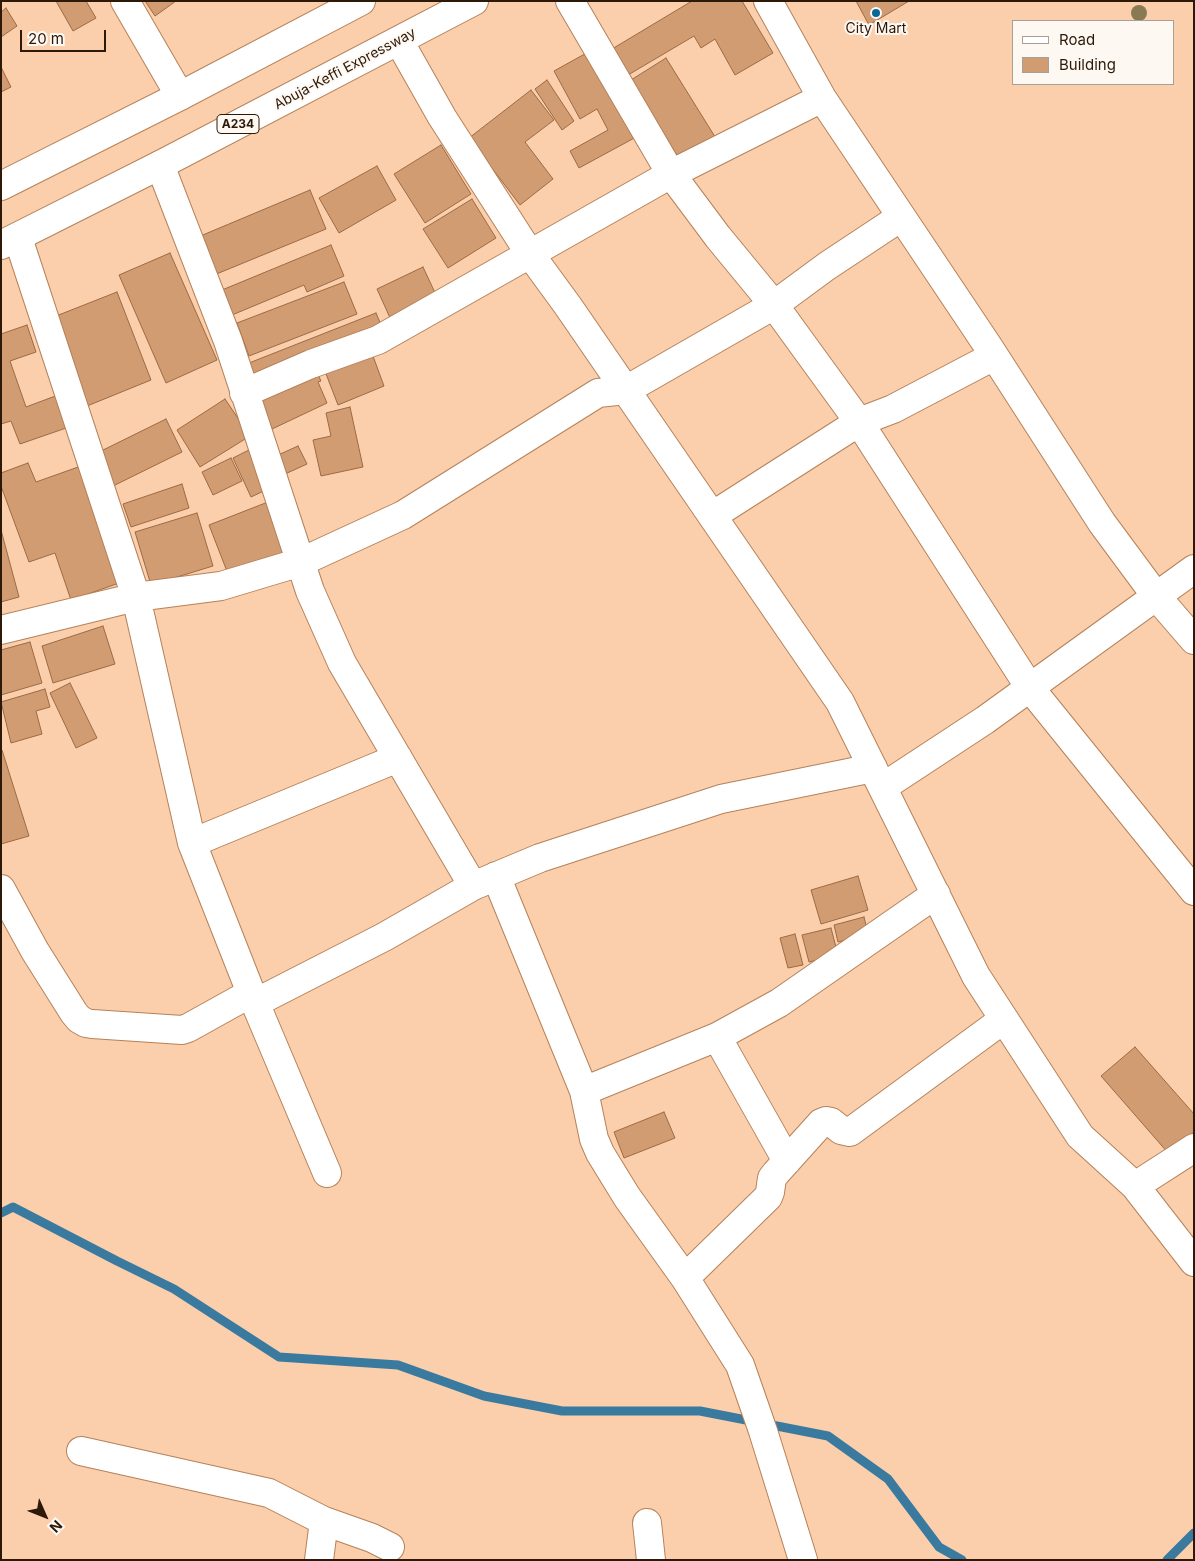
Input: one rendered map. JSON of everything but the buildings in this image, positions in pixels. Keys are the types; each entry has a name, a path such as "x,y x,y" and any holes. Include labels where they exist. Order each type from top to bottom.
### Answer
{"main road":[{"path":"125,1 180,96"},
{"path":"1,186 180,96 361,1"},
{"name":"Abuja-Keffi Expressway","path":"10,242 474,1"},
{"path":"570,1 670,174 774,305 859,422 1030,688 1194,891"},
{"path":"768,1 822,98 994,356 1102,523 1156,596 1194,640"},
{"path":"399,41 442,117 530,254 568,306 840,702 976,976 1080,1136 1135,1186 1194,1262"},
{"path":"244,392 311,364 378,340 670,174 822,98"},
{"path":"160,165 228,341 310,592 342,663 398,758 485,881 584,1091 594,1139 600,1153 627,1197 685,1278 740,1365 763,1431 803,1560"},
{"path":"1,630 136,597 221,586 301,562 403,515 598,393 626,390 774,305 827,266 901,217"},
{"path":"10,242 136,597 192,843 253,998 327,1173"},
{"path":"712,516 859,422 893,409 994,356"},
{"path":"1,889 59,990 79,1019 92,1024 182,1030 384,937 485,881 540,858 721,798 878,777 985,720 1194,569"},
{"path":"192,843 398,758"},
{"path":"584,1091 717,1037 779,1003 936,894"},
{"path":"685,1278 768,1197 772,1178 821,1123 831,1122 840,1130 850,1132 1004,1019"},
{"path":"717,1037 787,1161"},
{"path":"1135,1186 1194,1148"},
{"path":"81,1451 269,1493 324,1521 372,1538 390,1547"},
{"path":"319,1560 324,1521"},
{"path":"647,1523 651,1560"}],"waterway":[{"path":"1,1213 13,1207 174,1289 279,1357 398,1365 484,1396 562,1411 700,1411 828,1436 888,1479 939,1547 962,1560"},
{"path":"1167,1560 1194,1533"}],"place":[{"name":"City Mart","path":"876,13"}]}
